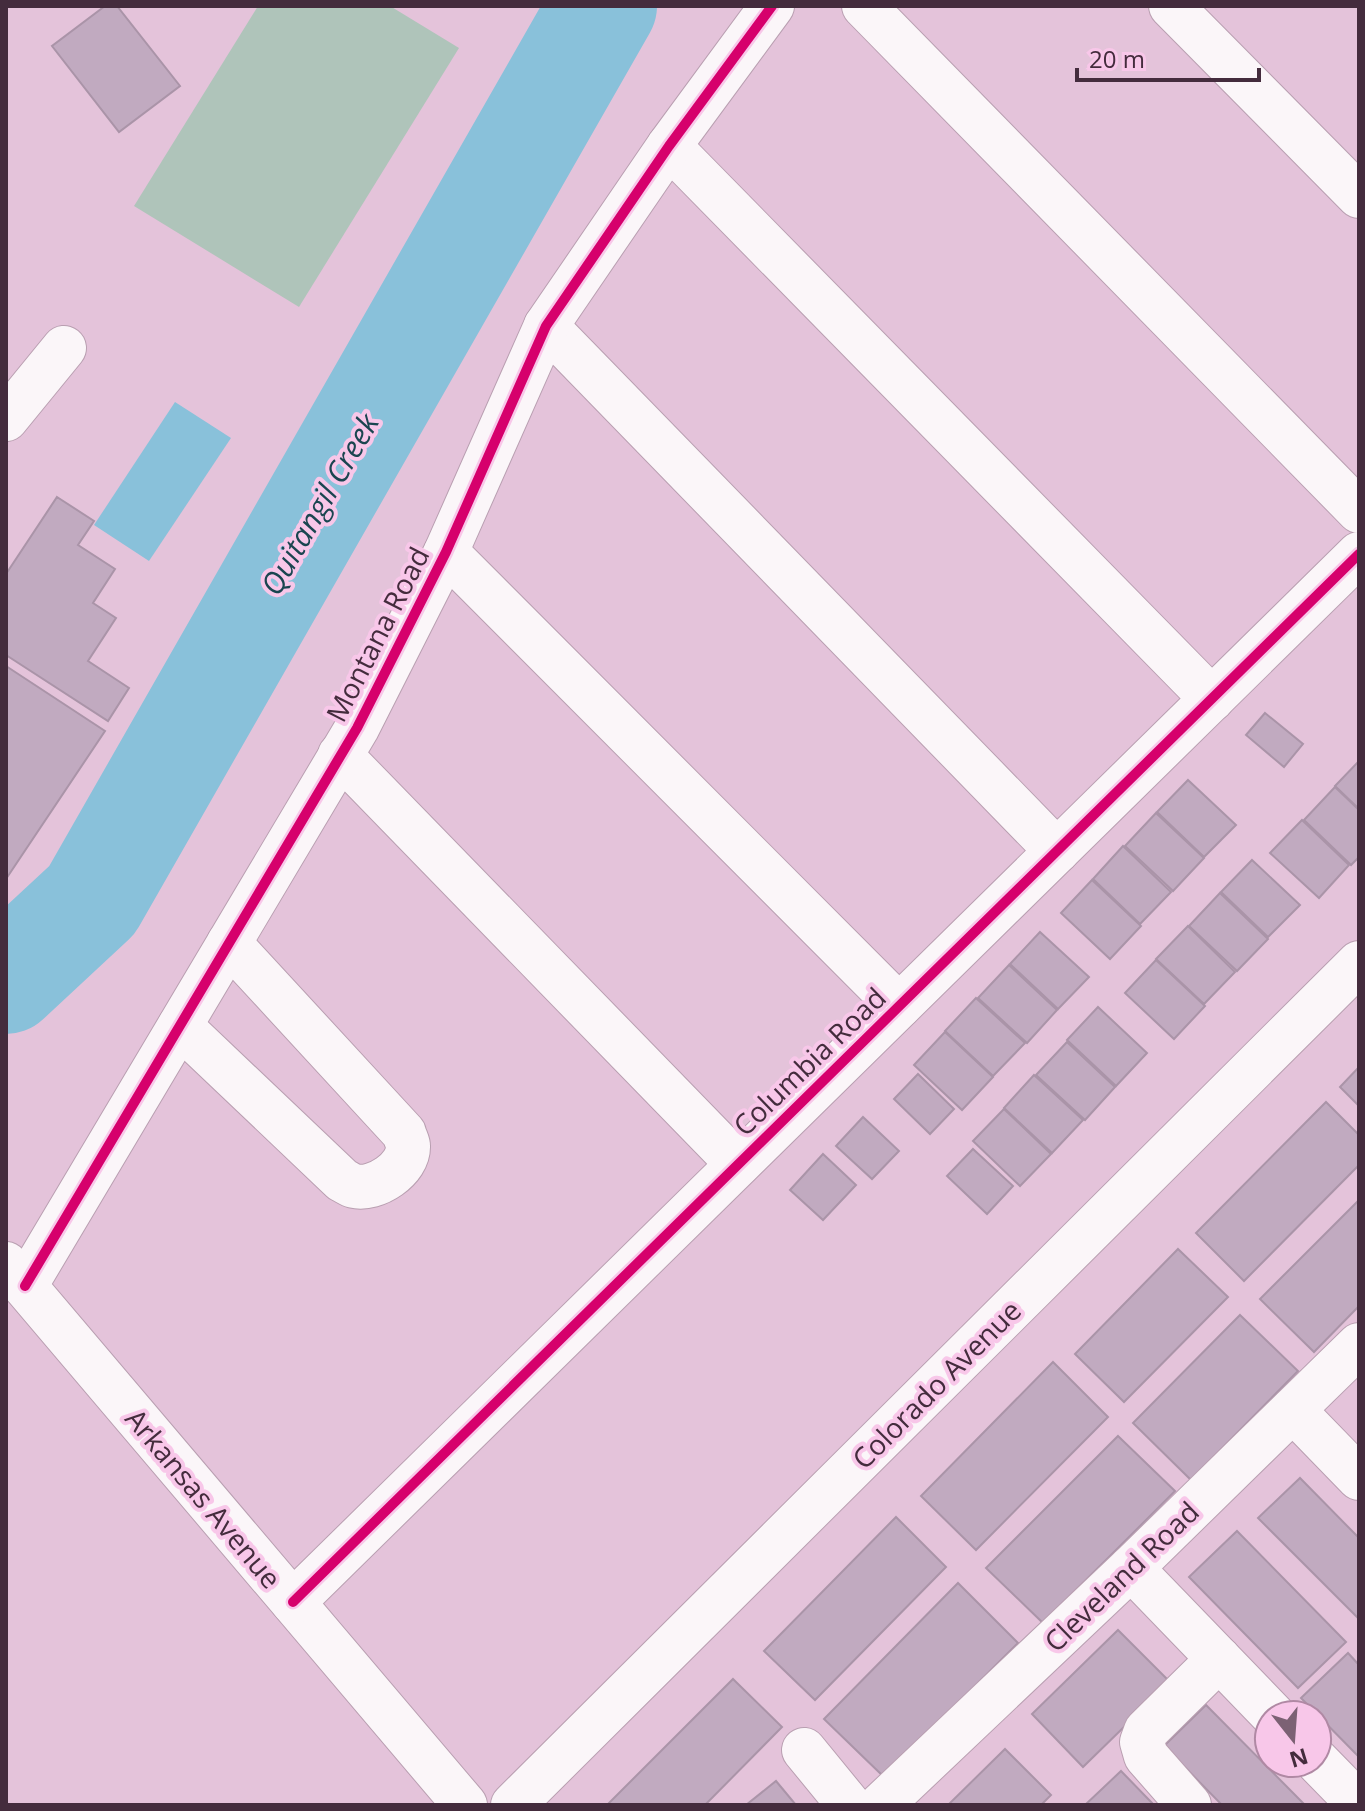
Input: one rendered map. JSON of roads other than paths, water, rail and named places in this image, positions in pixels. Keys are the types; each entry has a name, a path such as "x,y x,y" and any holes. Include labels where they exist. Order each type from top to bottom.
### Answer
{"street":[{"name":"Montana Road","path":"15,1275 180,1026 340,755 446,552 546,326 669,146 772,6"},
{"path":"864,6 1359,511"},
{"path":"1171,6 1359,196"},
{"path":"669,146 1212,699"},
{"path":"546,326 1057,851"},
{"path":"6,419 64,348"},
{"path":"446,552 899,1006"},
{"name":"Columbia Road","path":"293,1602 1359,554"},
{"path":"340,755 738,1164"},
{"path":"180,1026 342,1180 355,1186 371,1186 385,1179 404,1162 408,1147 404,1133 229,943"},
{"name":"Colorado Avenue","path":"513,1805 1359,963"},
{"name":"Arkansas Avenue","path":"15,1275 465,1805"},
{"name":"Cleveland Road","path":"881,1805 1131,1568 1359,1345"},
{"path":"1293,1410 1359,1478"},
{"path":"1131,1568 1258,1699"},
{"path":"1189,1805 1146,1756 1142,1742 1146,1731 1219,1659"},
{"path":"804,1750 849,1805"},
{"path":"1333,1777 1359,1804"}],"water":[{"path":"175,402 231,438 149,561 94,525"}],"waterway":[{"name":"Quitangil Creek","path":"6,980 92,900 603,6"}]}
